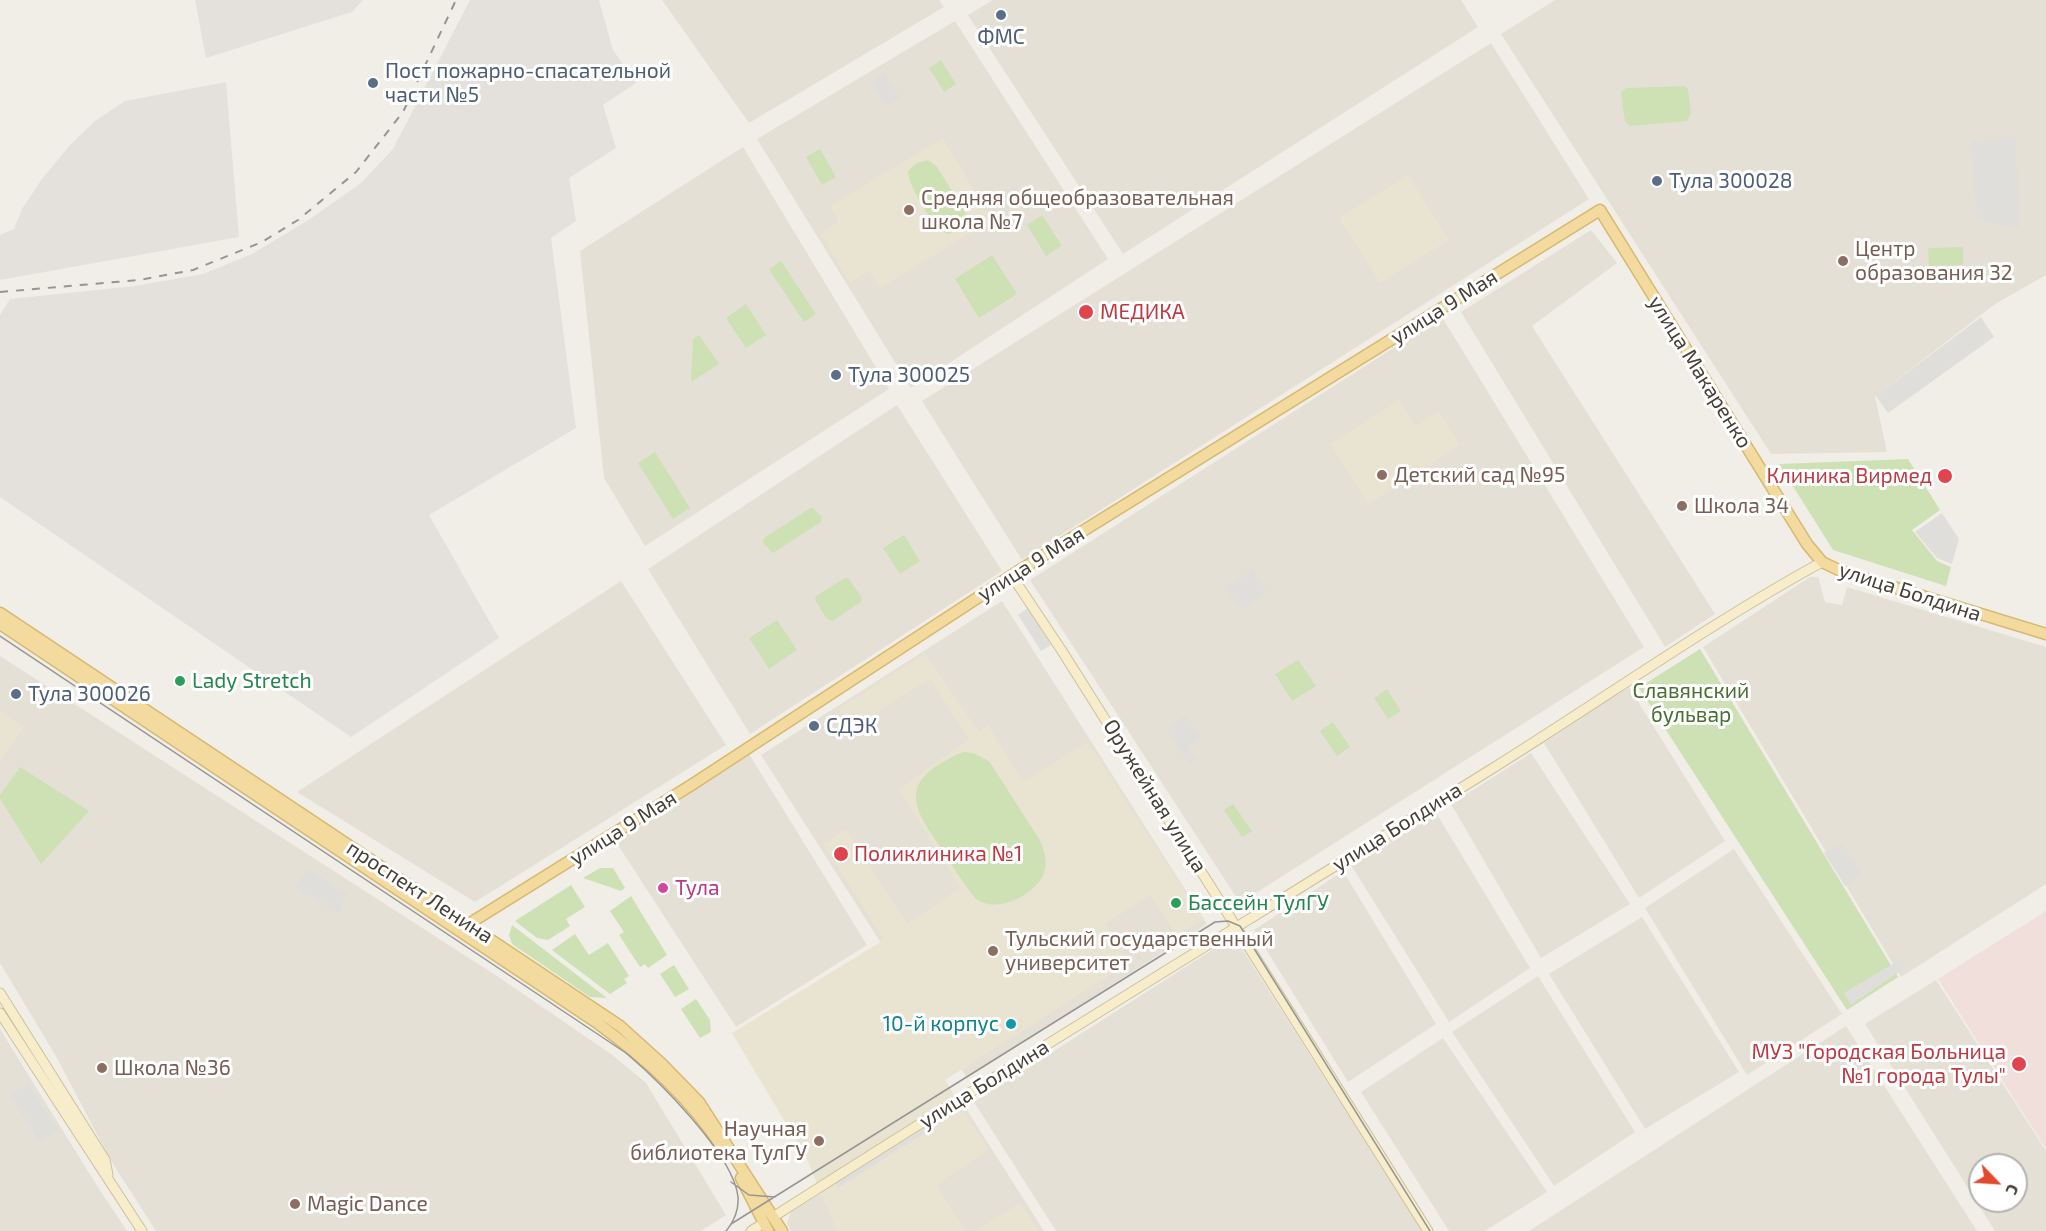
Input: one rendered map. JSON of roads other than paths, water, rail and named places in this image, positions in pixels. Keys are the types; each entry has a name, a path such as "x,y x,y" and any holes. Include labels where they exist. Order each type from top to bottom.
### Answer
{"main road":[{"name":"улица Макаренко","path":"1600,210 1807,544 1822,562"},
{"name":"улица 9 Мая","path":"464,927 693,784 1012,576 1600,210"},
{"name":"улица Болдина","path":"751,1231 768,1224 1098,1012 1491,769 1667,655 1822,562 1841,571 2046,634"},
{"name":"Оружейная улица","path":"1012,576 1238,927 1428,1231"},
{"name":"проспект Ленина","path":"0,613 464,927 632,1048 695,1110 721,1146 768,1224 782,1231"},
{"name":"проспект Ленина","path":"0,624 464,927 497,944 641,1044 699,1102 728,1144 768,1224"},
{"path":"0,993 105,1160 108,1175"},
{"path":"0,1013 97,1164 108,1175 142,1231"}],"tram line":[{"path":"0,636 626,1053 692,1119 723,1161 733,1180 738,1197 735,1215 726,1231"},
{"path":"731,1224 1215,922 1228,921 1240,926 1430,1231"},
{"path":"731,1182 749,1195 775,1197"}],"railway":[{"path":"0,292 139,280 193,270 262,242 298,220 356,172 403,112 456,0"}],"place":[{"name":"ФМС","path":"1001,15"},
{"name":"Пост пожарно-спасательной части №5","path":"373,83"},
{"name":"Тула 300028","path":"1657,181"},
{"name":"Средняя общеобразовательная школа №7","path":"909,210"},
{"name":"Центр образования 32","path":"1843,261"},
{"name":"МЕДИКА","path":"1086,312"},
{"name":"Тула 300025","path":"836,375"},
{"name":"Детский сад №95","path":"1382,475"},
{"name":"Клиника Вирмед","path":"1945,476"},
{"name":"Школа 34","path":"1682,506"},
{"name":"Lady Stretch","path":"180,681"},
{"name":"Тула 300026","path":"16,694"},
{"name":"СДЭК","path":"814,726"},
{"name":"Поликлиника №1","path":"841,854"},
{"name":"Тула","path":"663,888"},
{"name":"Бассейн ТулГУ","path":"1176,903"},
{"name":"Тульский государственный университет","path":"993,951"},
{"name":"10-й корпус","path":"1011,1024"},
{"name":"МУЗ \"Городская Больница №1 города Тулы\"","path":"2019,1064"},
{"name":"Школа №36","path":"102,1068"},
{"name":"Научная библиотека ТулГУ","path":"819,1141"},
{"name":"Magic Dance","path":"295,1204"}],"park label":[{"name":"Славянский бульвар","path":"1691,703"}]}
